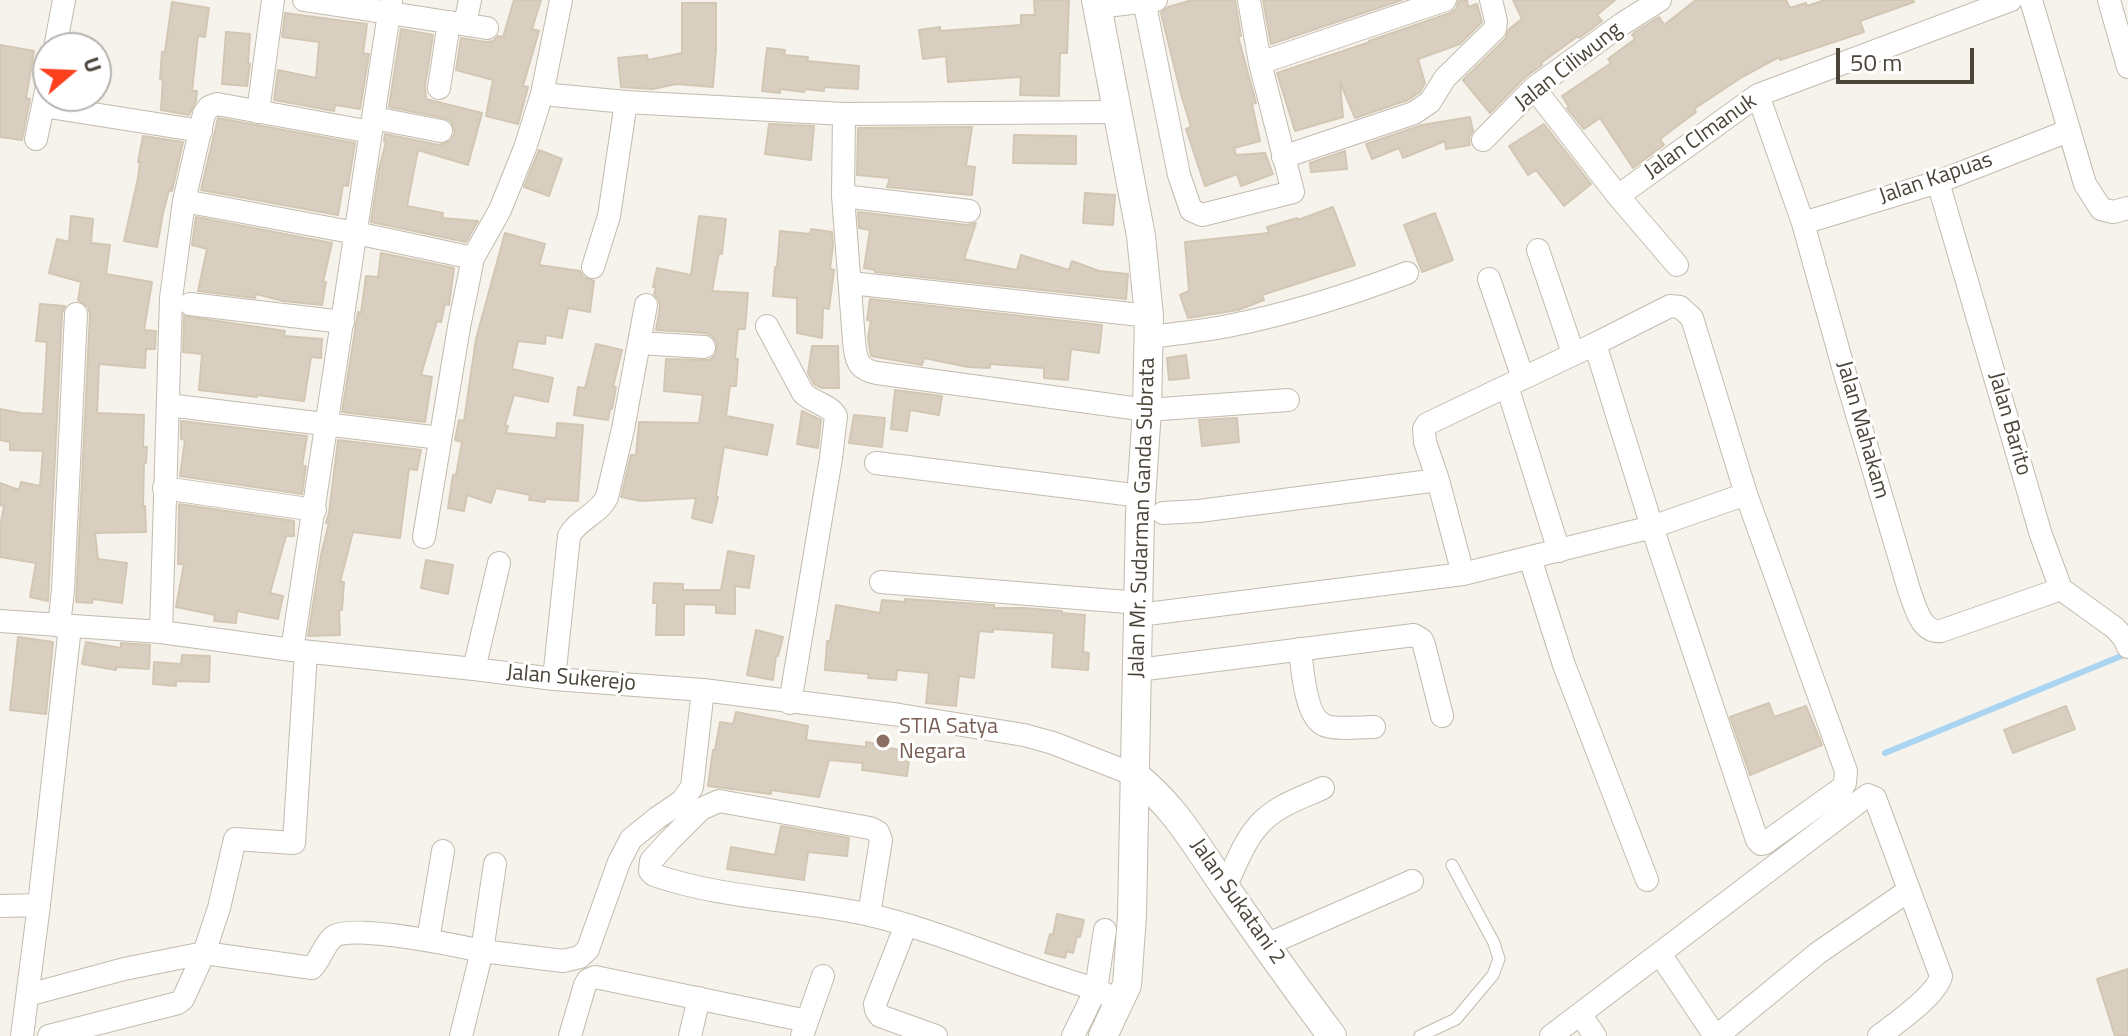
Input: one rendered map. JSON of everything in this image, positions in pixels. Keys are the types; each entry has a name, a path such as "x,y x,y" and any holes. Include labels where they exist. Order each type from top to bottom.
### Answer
{"street":[{"path":"58,32 64,0"},
{"path":"258,112 273,0"},
{"path":"304,0 390,7 467,24"},
{"path":"439,88 467,24 470,0"},
{"path":"424,537 473,258 505,200 525,148 542,94 561,0"},
{"path":"1097,4 1148,1 1179,175 1191,210 1205,215 1293,192 1260,63 1249,0"},
{"path":"1260,63 1445,0"},
{"path":"1283,157 1425,107 1445,78 1495,29 1491,0"},
{"name":"Jalan Ciliwung","path":"1483,140 1534,88 1660,0"},
{"name":"Jalan CImanuk","path":"1618,196 1758,95 2011,0"},
{"path":"2031,0 2085,184 2101,209 2113,212 2128,208"},
{"path":"2109,0 2126,52"},
{"name":"Jalan Mr. Sudarman Ganda Subrata","path":"1097,4 1141,236 1149,327 1147,410 1152,504 1139,609 1132,916 1127,985 1108,996 1103,1036"},
{"path":"49,1036 178,1003 183,999 204,953 219,908 235,839 294,843 299,651 315,510 390,7"},
{"path":"1534,88 1618,196 1677,265"},
{"path":"542,94 626,102 844,114 1118,112"},
{"name":"Jalan Mahakam","path":"1758,95 1803,223 1905,578 1922,622 1934,632 1941,631 2061,589"},
{"path":"593,267 609,216 626,102"},
{"path":"161,632 171,298 184,201 206,110 213,105 441,131"},
{"path":"36,139 42,112"},
{"path":"81,112 201,131"},
{"path":"844,114 843,196 855,354 864,370 1147,410 1288,400"},
{"name":"Jalan Kapuas","path":"1803,223 1938,182 2068,131"},
{"name":"Jalan Barito","path":"1938,182 2041,535 2061,589"},
{"path":"843,196 969,211"},
{"path":"184,201 473,258"},
{"path":"1538,250 1573,353"},
{"path":"851,283 1149,327 1227,326 1349,294 1407,273"},
{"path":"1489,279 1559,551"},
{"path":"190,304 343,322"},
{"path":"554,679 569,536 578,524 603,505 607,497 646,305"},
{"path":"1463,574 1425,442 1424,429 1427,424 1676,305 1692,318 1746,494 1846,771 1842,788 1765,843 1759,842 1652,527 1595,344"},
{"path":"22,1036 39,905 65,626 63,590 76,314"},
{"path":"767,326 803,393 833,410 836,416 790,703"},
{"path":"639,343 704,347"},
{"path":"168,405 440,438"},
{"path":"876,463 1199,511 1438,480"},
{"path":"164,488 315,510"},
{"path":"881,582 1139,609 1463,574 1652,527 1746,494"},
{"path":"1530,558 1564,665 1647,880"},
{"path":"474,669 499,563"},
{"path":"2061,589 2115,628 2126,642"},
{"name":"Jalan Sukerejo","path":"0,621 161,632 299,651 554,679 703,690 925,719 1010,732 1053,743 1135,775"},
{"path":"1138,670 1409,634 1418,637 1424,645 1442,716"},
{"path":"1300,649 1304,682 1311,709 1318,721 1325,726 1374,727"},
{"path":"28,995 124,969 204,953 310,968 337,934 364,933 563,961 575,959 585,953 619,862 631,839 682,801 692,787 703,690"},
{"name":"Jalan Sukatani 2","path":"1135,775 1181,821 1332,1036"},
{"path":"1225,887 1259,824 1284,806 1323,788"},
{"path":"1551,1036 1868,795 1875,798 1941,976 1911,1026 1879,1036"},
{"path":"869,915 881,840 878,832 870,828 719,801 701,809 661,849 650,865 654,875 701,888 869,915 906,925 1108,996"},
{"path":"428,940 443,851"},
{"path":"461,1036 482,951 495,864"},
{"path":"1266,945 1412,881"},
{"path":"1660,954 1716,1036 1818,953 1908,891"},
{"path":"0,906 39,905"},
{"path":"906,925 875,1004 876,1010 880,1016 936,1036"},
{"path":"1073,1036 1108,996 1105,930"},
{"path":"570,1036 585,985 595,977 699,998 805,1028 823,976"},
{"path":"690,1036 699,998"},
{"path":"1580,1014 1595,1036"}],"lane":[{"path":"1420,1036 1456,1019 1493,975 1499,959 1494,943 1452,865"}],"building":[{"path":"514,0 541,0 532,29 539,31 523,86 528,87 518,124 486,116 493,80 456,70 461,38 486,42 503,37"},
{"path":"1034,0 1069,0 1067,53 1060,53 1059,96 1020,95 1021,77 948,82 946,56 923,59 919,30 1021,25 1021,15 1035,15"},
{"path":"1192,0 1235,0 1241,36 1238,36 1256,103 1252,104 1260,141 1234,148 1236,155 1265,153 1273,174 1241,186 1237,174 1205,186 1186,129 1191,127 1161,13 1168,7"},
{"path":"1263,0 1402,0 1271,44"},
{"path":"1459,0 1467,0 1468,7 1477,4 1482,22 1460,44 1418,59 1425,83 1420,92 1408,100 1355,118 1340,82 1343,117 1295,131 1277,73 1450,13 1456,9"},
{"path":"1513,0 1615,0 1597,15 1602,21 1541,63 1490,113 1463,80 1522,19"},
{"path":"1696,0 1786,0 1790,8 1825,0 1914,2 1860,21 1864,32 1780,60 1779,57 1742,77 1694,109 1696,112 1660,139 1664,145 1633,168 1600,118 1584,129 1567,108 1562,96 1611,63 1608,59 1635,39 1632,35 1635,32 1659,17 1664,25"},
{"path":"172,2 209,8 205,37 198,36 192,91 197,91 196,101 189,115 161,110 162,52 165,52"},
{"path":"682,3 716,3 713,87 676,84 653,89 621,87 618,58 647,55 648,60 682,53"},
{"path":"285,13 367,24 363,53 369,54 360,109 335,105 334,111 274,100 278,70 316,78 319,42 282,37"},
{"path":"401,29 433,35 425,86 426,99 482,113 468,165 418,150 407,206 443,213 442,218 478,221 466,242 371,222 385,134 439,145 451,141 455,133 451,121 444,118 389,107"},
{"path":"226,32 250,34 247,86 222,84"},
{"path":"0,45 32,51 26,98 30,99 22,140 0,137"},
{"path":"767,48 785,50 784,55 808,57 807,61 859,66 858,89 824,87 824,91 762,91"},
{"path":"1470,117 1473,131 1469,137 1470,145 1446,149 1445,141 1403,158 1399,148 1372,159 1366,144 1422,125"},
{"path":"218,118 355,143 348,186 343,185 338,215 201,190"},
{"path":"769,124 814,126 811,160 765,154"},
{"path":"1544,124 1591,184 1564,206 1536,170 1528,175 1509,146"},
{"path":"972,127 966,166 975,167 972,195 887,187 890,178 857,175 858,128"},
{"path":"1014,135 1076,136 1076,164 1013,163"},
{"path":"143,136 183,142 157,247 124,241 138,178"},
{"path":"539,150 562,159 549,196 524,187"},
{"path":"1345,151 1347,169 1311,172 1310,163"},
{"path":"1085,193 1115,195 1113,225 1083,223"},
{"path":"1333,207 1355,265 1262,295 1264,300 1238,310 1188,318 1180,295 1189,291 1185,242 1269,233 1267,227"},
{"path":"858,212 967,225 976,223 964,259 1017,270 1021,255 1069,270 1072,261 1099,271 1128,274 1126,299 875,272 864,268 870,230 859,228"},
{"path":"1435,213 1453,260 1422,272 1404,225"},
{"path":"71,216 93,219 91,243 110,245 106,274 152,282 144,330 156,331 155,349 146,349 145,368 99,364 97,413 144,415 143,447 147,447 143,506 146,532 95,533 98,559 127,563 122,603 93,599 92,603 76,602 90,314 88,307 78,300 81,282 49,273 57,239 69,242"},
{"path":"699,216 726,219 722,254 719,253 712,291 748,293 745,329 738,329 736,386 730,386 726,416 773,425 767,455 724,447 712,523 692,518 696,498 641,501 621,497 631,455 636,455 639,422 699,423 703,395 664,391 666,359 710,360 716,354 717,342 705,333 656,330 660,307 654,294 656,287 653,287 657,268 691,275"},
{"path":"196,217 332,243 323,282 326,282 322,305 283,301 256,294 255,298 198,291 207,249 192,245"},
{"path":"811,229 832,232 830,269 834,270 829,309 823,308 822,338 797,333 797,298 773,296 780,231 810,234"},
{"path":"505,233 545,244 539,265 580,271 583,277 594,281 590,312 568,308 562,338 546,335 545,344 518,341 512,369 553,378 548,402 514,395 505,425 508,426 506,433 556,438 557,423 583,425 578,501 529,500 530,495 496,488 491,503 467,495 464,511 448,508 462,442 455,440 459,420 464,421 476,339"},
{"path":"381,253 454,268 449,305 445,304 441,322 437,321 421,375 432,377 425,422 342,412 366,276 378,277"},
{"path":"870,299 1102,325 1099,353 1071,349 1068,380 1044,378 1044,368 990,364 990,368 968,367 924,358 922,365 871,356 868,338 871,321 867,320"},
{"path":"40,304 65,306 62,313 48,601 30,597 36,563 0,557 4,506 0,505 0,483 19,490 21,482 40,486 43,451 10,450 10,442 0,440 0,409 43,414 47,342 36,341"},
{"path":"184,316 285,331 284,336 322,339 321,358 311,357 304,401 199,390 202,354 183,352"},
{"path":"596,344 622,350 608,420 574,415 578,387 585,388"},
{"path":"812,346 838,346 839,388 821,388 814,384 808,373"},
{"path":"1186,355 1189,378 1169,380 1167,358"},
{"path":"895,390 942,396 939,415 910,410 907,431 891,429"},
{"path":"802,411 821,420 818,448 797,444"},
{"path":"854,415 885,418 882,447 849,443"},
{"path":"1237,418 1239,442 1202,446 1199,420"},
{"path":"181,421 307,436 302,466 306,466 302,494 180,476 185,440 181,439"},
{"path":"338,440 421,450 417,470 409,469 400,538 353,532 340,582 344,582 342,610 339,610 340,635 308,636 329,523 326,523"},
{"path":"179,504 294,521 294,536 286,536 270,593 283,596 278,619 237,611 236,623 214,621 215,615 176,607 184,564 178,564"},
{"path":"728,551 754,556 749,588 735,586 735,614 716,613 716,605 684,604 684,635 656,635 654,583 683,584 683,590 721,590"},
{"path":"426,560 453,565 448,594 421,588"},
{"path":"905,599 1085,615 1083,652 1089,653 1088,670 1052,667 1054,633 993,629 993,632 979,631 974,678 959,676 956,706 926,703 929,673 897,670 896,680 825,670 827,641 830,641 836,605 880,613 882,600 905,602"},
{"path":"756,630 783,637 776,656 773,680 747,675"},
{"path":"18,637 53,642 46,714 10,710"},
{"path":"86,642 121,648 121,643 150,645 149,669 116,667 116,670 82,664"},
{"path":"182,655 210,656 209,682 176,681 176,686 153,684 154,662 181,664"},
{"path":"1769,703 1774,717 1806,706 1822,745 1750,775 1730,717"},
{"path":"2066,706 2075,729 2013,753 2004,730"},
{"path":"736,712 808,726 806,740 866,747 866,742 910,751 907,776 862,770 863,763 829,760 819,797 708,786 720,722 733,724"},
{"path":"781,826 849,838 847,856 808,852 804,880 727,869 731,847 775,855"},
{"path":"1057,914 1084,920 1073,953 1067,951 1065,958 1045,953"},
{"path":"2128,969 2128,1036 2115,1036 2097,979"}],"waterway":[{"path":"1885,753 2126,654"}],"place":[{"name":"STIA Satya Negara","path":"883,741"}]}
